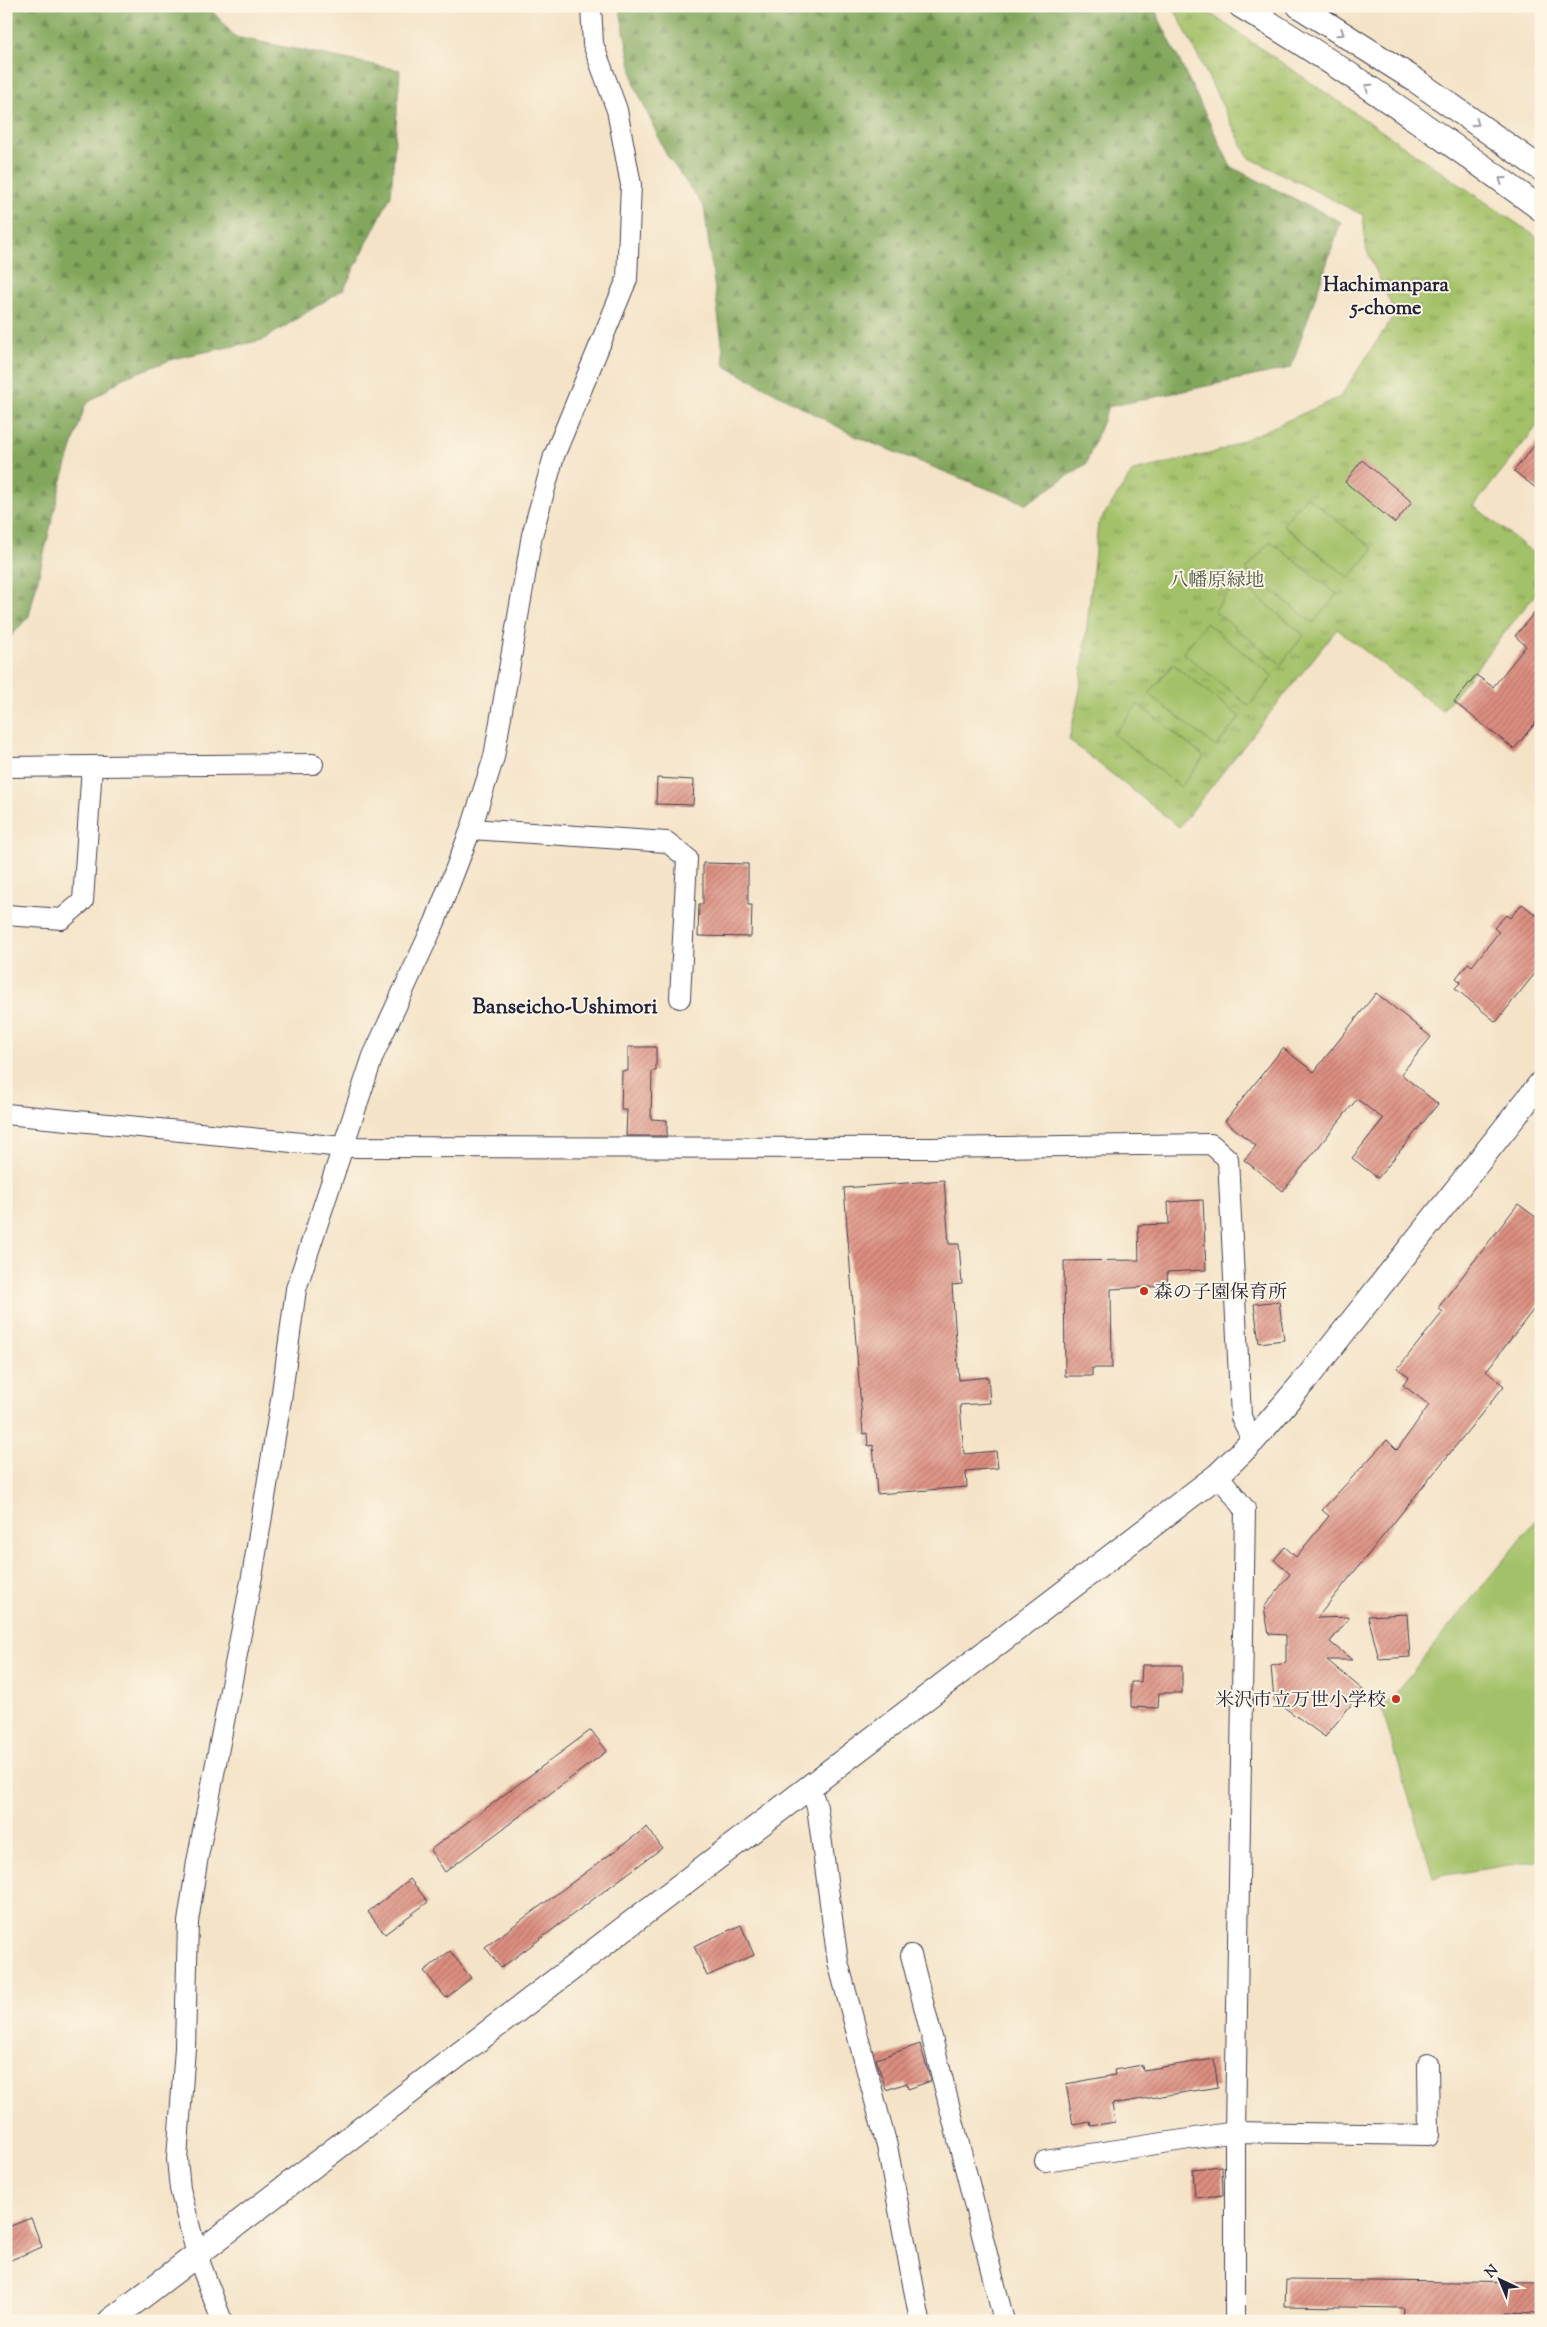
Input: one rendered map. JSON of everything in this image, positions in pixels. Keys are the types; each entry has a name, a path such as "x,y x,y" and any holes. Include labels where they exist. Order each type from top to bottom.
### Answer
{"street":[{"path":"222,2321 197,2255 180,2189 177,2159 186,2048 188,1922 197,1862 229,1701 257,1545 281,1400 296,1289 373,1056 435,922 471,829 494,757 532,534 554,456 628,279 631,185 617,110 593,44 591,6"},
{"path":"1241,6 1323,55 1467,154 1541,209"},
{"path":"1300,6 1416,80 1541,169"},
{"path":"6,767 313,764"},
{"path":"6,916 62,919 83,901 92,766"},
{"path":"471,829 668,842 688,858 680,998"},
{"path":"110,2321 1218,1475 1253,1441 1313,1370 1541,1083"},
{"path":"6,1114 343,1147 930,1148 1211,1144 1228,1159 1241,1417 1253,1441"},
{"path":"1218,1475 1245,1510 1235,2132 1235,2321"},
{"path":"810,1788 817,1807 838,1962 887,2146 920,2321"},
{"path":"911,1955 1004,2321"},
{"path":"1045,2161 1235,2132 1429,2135 1428,2064"}],"green space":[{"path":"6,6 208,6 235,37 400,70 391,195 344,289 263,340 176,358 123,378 85,405 61,483 29,616 6,642"},
{"path":"619,6 1153,6 1231,167 1341,222 1291,368 1108,407 1086,464 1026,504 857,437 725,366 704,207 666,154 635,86"},
{"name":"八幡原緑地","path":"1173,6 1199,6 1541,240 1541,421 1474,506 1541,559 1541,587 1442,711 1337,629 1179,827 1069,740 1080,690 1098,524 1133,471 1217,452 1340,397 1395,314 1366,248 1363,215 1248,157"},
{"path":"1306,496 1373,549 1349,578 1283,525"},
{"path":"1270,541 1337,594 1313,623 1246,570"},
{"path":"1238,581 1304,635 1281,664 1214,611"},
{"path":"1206,623 1273,676 1249,706 1183,653"},
{"path":"1173,664 1240,717 1216,747 1149,694"},
{"path":"1138,704 1204,757 1181,787 1114,734"},
{"path":"1541,1514 1541,1860 1433,1877 1382,1709"}],"building":[{"path":"1541,437 1541,492 1514,471"},
{"path":"1362,460 1412,502 1395,523 1345,482"},
{"path":"1541,604 1541,716 1514,749 1454,702 1476,675 1493,687 1526,646 1515,636"},
{"path":"657,778 694,780 693,805 656,804"},
{"path":"703,863 748,864 748,905 752,905 751,937 698,936 699,904 703,904"},
{"path":"1522,904 1541,919 1541,966 1496,1022 1455,988 1461,982 1456,978 1468,963 1472,966 1499,932 1494,928 1506,915 1510,918"},
{"path":"1376,993 1431,1037 1401,1074 1438,1104 1378,1178 1352,1158 1383,1119 1357,1099 1283,1191 1244,1160 1256,1146 1225,1121 1283,1048 1314,1072"},
{"path":"628,1047 656,1047 656,1071 652,1071 651,1119 667,1120 667,1136 626,1136 627,1110 621,1110 622,1071 628,1071"},
{"path":"944,1180 949,1244 959,1244 962,1284 952,1285 959,1380 988,1377 990,1403 960,1405 964,1454 996,1451 998,1468 966,1471 967,1487 877,1494 873,1445 868,1446 867,1433 863,1434 844,1188"},
{"path":"1203,1200 1206,1270 1167,1272 1168,1286 1111,1289 1112,1368 1092,1368 1092,1376 1065,1376 1064,1261 1139,1260 1138,1225 1169,1224 1168,1202"},
{"path":"1518,1204 1541,1221 1541,1300 1486,1371 1504,1386 1317,1618 1350,1617 1330,1642 1352,1660 1327,1660 1363,1690 1325,1737 1274,1700 1271,1666 1286,1663 1286,1635 1269,1634 1264,1607 1290,1574 1274,1560 1285,1547 1296,1557 1329,1516 1322,1510 1387,1440 1397,1450 1429,1405 1403,1385 1409,1377 1398,1368 1443,1312 1438,1308"},
{"path":"1279,1301 1284,1340 1259,1343 1254,1304"},
{"path":"1407,1614 1410,1657 1379,1659 1368,1616"},
{"path":"1142,1665 1182,1665 1182,1693 1159,1693 1158,1708 1131,1707 1131,1682 1141,1682"},
{"path":"591,1730 607,1751 445,1872 430,1850"},
{"path":"647,1827 662,1848 501,1968 485,1947"},
{"path":"410,1879 428,1902 385,1934 368,1912"},
{"path":"741,1925 754,1955 707,1976 694,1946"},
{"path":"450,1951 471,1978 446,1998 424,1971"},
{"path":"920,2044 931,2081 908,2089 907,2083 886,2090 876,2059"},
{"path":"1214,2059 1218,2087 1112,2104 1115,2122 1091,2126 1090,2122 1073,2125 1066,2084 1115,2075 1114,2070 1142,2065 1143,2070"},
{"path":"1222,2166 1223,2195 1195,2198 1193,2169"},
{"path":"31,2218 42,2247 6,2262 6,2228"},
{"path":"1286,2280 1541,2283 1541,2313 1505,2312 1505,2321 1403,2321 1404,2308 1285,2306"}],"place":[{"name":"森の子園保育所","path":"1144,1291"},
{"name":"米沢市立万世小学校","path":"1396,1699"}],"district":[{"name":"Hachimanpara 5-chome","path":"1386,296"},
{"name":"Banseicho-Ushimori","path":"565,1006"}]}
